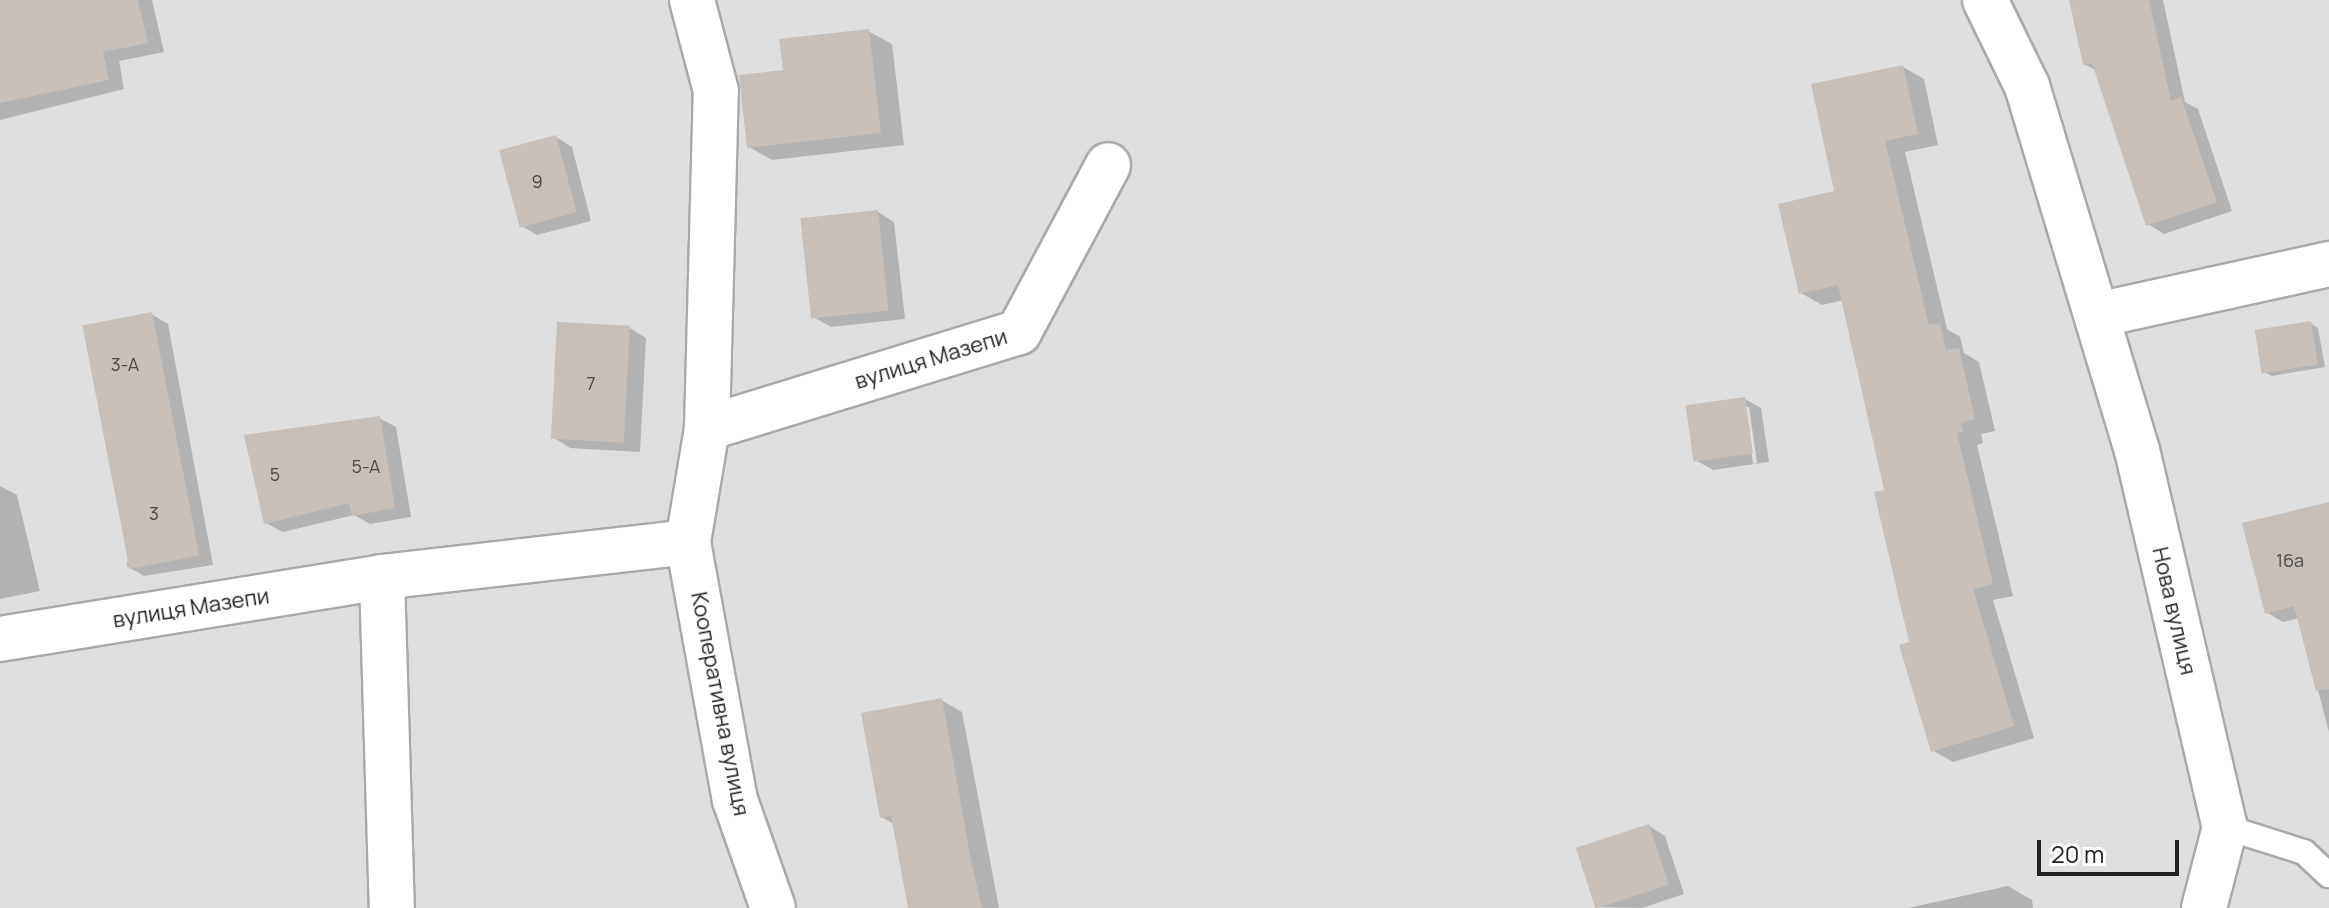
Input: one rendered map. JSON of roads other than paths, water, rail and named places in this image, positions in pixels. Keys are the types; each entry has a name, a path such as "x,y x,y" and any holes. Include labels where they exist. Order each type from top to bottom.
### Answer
{"street":[{"path":"688,542 707,428 716,91 692,0"},
{"name":"Нова вулиця","path":"1985,0 2027,86 2137,450 2225,827 2204,908"},
{"name":"вулиця Мазепи","path":"707,428 1019,332 1108,165"},
{"path":"2097,315 2329,264"},
{"name":"вулиця Мазепи","path":"0,639 382,577 688,542"},
{"name":"Кооперативна вулиця","path":"688,542 735,800 773,908"},
{"path":"382,577 392,908"}],"lane":[{"path":"2225,827 2304,852 2329,875"}]}
